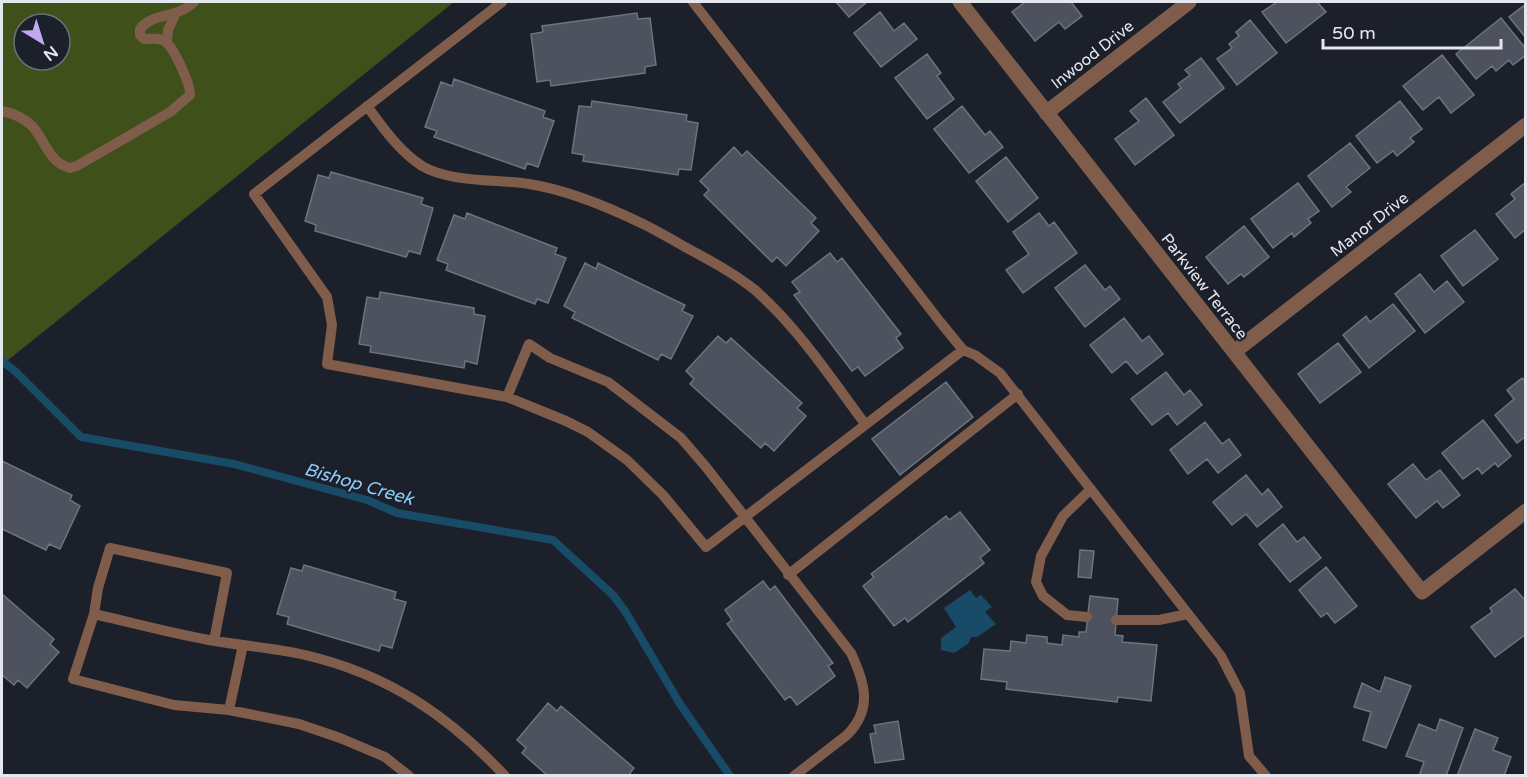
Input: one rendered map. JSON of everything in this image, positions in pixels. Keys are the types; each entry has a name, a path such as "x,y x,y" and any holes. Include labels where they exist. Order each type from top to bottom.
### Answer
{"street":[{"name":"Parkview Terrace","path":"960,2 1422,592 1526,511"},
{"name":"Inwood Drive","path":"1047,113 1189,2"},
{"name":"Manor Drive","path":"1234,352 1526,125"}],"lane":[{"path":"167,42 159,39 144,39 140,35 140,29 154,19 175,15 194,2"},
{"path":"502,2 254,194 327,297 332,325 327,364 507,397 566,420 588,432 627,460 663,495 706,548 963,350"},
{"path":"693,2 963,350 975,355 1000,373 1018,394 1221,656 1240,693 1249,756 1266,776"},
{"path":"2,111 32,125 56,162 70,168 77,166 170,112 190,95 188,84 167,42 168,30 175,15"},
{"path":"367,106 406,154 424,167 475,180 528,184 563,191 642,223 721,267 754,290 781,316 818,359 865,424"},
{"path":"507,397 529,344 550,358 608,382 681,438 851,653 863,682 865,694 861,715 844,737 794,776"},
{"path":"788,575 1018,394"},
{"path":"1087,617 1066,615 1043,596 1036,582 1041,556 1063,516 1091,489"},
{"path":"214,641 227,573 110,548 98,588 94,614 73,679 174,705 229,710 299,724 385,757 409,776"},
{"path":"94,614 214,641 305,655 360,672 399,690 424,705 473,742 505,776"},
{"path":"1116,620 1159,620 1188,614"},
{"path":"229,710 243,645"}],"green space":[{"path":"2,2 454,2 2,365"}],"water":[{"path":"970,590 976,598 981,595 992,607 985,612 996,624 977,637 971,637 968,644 954,653 941,650 941,638 956,627 944,608"}],"building":[{"path":"836,2 867,2 849,17"},
{"path":"1025,2 1071,2 1082,16 1065,29 1059,22 1035,41 1012,12"},
{"path":"1277,2 1317,2 1326,12 1286,43 1262,12"},
{"path":"1526,4 1526,38 1509,17"},
{"path":"880,12 894,31 904,23 917,39 881,67 854,33"},
{"path":"637,13 638,19 650,18 656,65 645,67 645,73 551,86 550,80 537,82 531,34 543,32 542,26"},
{"path":"1501,18 1526,49 1526,55 1513,65 1509,60 1496,71 1492,66 1476,79 1456,54"},
{"path":"1250,20 1277,53 1237,85 1217,59 1232,48 1229,44 1239,36 1236,32"},
{"path":"927,54 941,73 937,76 954,99 927,119 895,78"},
{"path":"1442,55 1474,95 1451,113 1439,97 1423,110 1403,86"},
{"path":"1201,58 1224,88 1180,123 1163,102 1181,88 1178,84 1190,75 1185,70"},
{"path":"454,79 545,111 543,117 554,121 538,167 527,163 525,169 434,137 437,131 425,127 441,82 452,86"},
{"path":"1146,98 1174,135 1135,165 1115,139 1139,121 1130,111"},
{"path":"592,101 687,115 686,121 698,123 691,170 679,169 678,175 583,161 584,155 572,153 579,106 591,107"},
{"path":"1400,101 1422,129 1410,138 1414,142 1397,156 1393,151 1377,163 1356,136"},
{"path":"962,106 985,135 990,131 1003,147 969,173 934,129"},
{"path":"1350,143 1370,168 1346,187 1351,192 1332,207 1308,176"},
{"path":"734,147 742,156 747,151 816,218 811,223 819,231 786,266 777,257 772,262 704,195 709,190 700,181"},
{"path":"1006,157 1038,198 1008,222 976,181"},
{"path":"331,172 423,198 421,204 433,208 420,254 409,251 406,257 315,231 316,225 305,221 318,175 329,178"},
{"path":"1526,182 1526,229 1515,238 1496,214 1515,199 1511,194"},
{"path":"1298,183 1319,211 1308,219 1311,223 1294,237 1292,233 1273,248 1251,219"},
{"path":"467,213 557,248 555,254 566,258 548,303 537,299 535,304 446,270 448,264 437,260 454,215 465,219"},
{"path":"1039,213 1049,226 1054,222 1077,253 1023,293 1006,270 1029,254 1013,232"},
{"path":"1244,226 1269,257 1244,277 1241,274 1228,284 1206,257"},
{"path":"1475,230 1498,259 1463,286 1441,256"},
{"path":"830,253 837,262 842,258 901,334 896,338 903,348 865,376 858,367 852,371 794,295 800,292 792,282"},
{"path":"585,263 596,269 598,263 685,305 682,311 693,316 671,359 661,354 658,360 572,318 575,312 564,306"},
{"path":"1085,265 1105,290 1110,286 1120,299 1085,327 1055,288"},
{"path":"1420,274 1434,292 1447,281 1464,302 1425,333 1395,294"},
{"path":"380,292 474,308 474,314 485,316 477,364 465,361 464,368 370,352 371,346 359,344 367,297 379,299"},
{"path":"1393,304 1415,331 1369,368 1343,335 1366,316 1370,322"},
{"path":"1124,318 1142,341 1149,336 1163,354 1137,374 1126,361 1112,373 1090,345"},
{"path":"718,336 726,343 731,338 802,403 797,408 806,416 774,451 765,443 761,448 690,384 694,379 686,371"},
{"path":"1338,343 1361,372 1320,403 1298,374"},
{"path":"1166,372 1184,395 1190,390 1202,405 1177,425 1168,413 1152,425 1131,399"},
{"path":"1522,378 1526,382 1526,436 1517,443 1495,415 1514,399 1507,390"},
{"path":"946,382 973,417 900,475 872,439"},
{"path":"1483,420 1511,456 1498,467 1495,463 1482,474 1478,468 1463,479 1442,453"},
{"path":"1205,422 1222,444 1229,439 1241,455 1218,473 1207,459 1188,474 1170,450"},
{"path":"2,461 72,495 70,500 80,506 60,549 49,544 46,550 2,529"},
{"path":"1413,464 1426,480 1440,470 1460,495 1443,508 1437,501 1416,518 1388,484"},
{"path":"1246,475 1262,495 1268,489 1282,507 1257,527 1246,514 1232,525 1213,502"},
{"path":"960,512 990,550 980,558 984,563 908,622 905,618 894,626 863,586 874,577 871,574 946,516 949,520"},
{"path":"1283,524 1297,542 1304,537 1321,558 1290,582 1259,544"},
{"path":"1080,550 1094,551 1091,578 1078,577"},
{"path":"304,565 396,592 394,599 406,602 392,648 381,645 379,651 287,624 289,617 277,614 291,568 302,571"},
{"path":"1326,567 1357,606 1335,623 1327,613 1321,617 1299,590"},
{"path":"763,581 770,590 775,586 833,663 828,666 835,676 797,705 790,696 785,700 727,624 732,620 725,610"},
{"path":"1515,589 1526,601 1526,634 1495,657 1471,627 1492,612 1490,608"},
{"path":"2,594 54,639 50,644 59,652 27,688 18,680 14,685 2,675"},
{"path":"1090,596 1118,599 1115,635 1123,636 1122,642 1157,645 1151,701 1118,697 1117,702 1006,689 1007,682 981,679 984,649 1010,651 1011,641 1026,643 1027,635 1047,637 1047,643 1062,645 1063,635 1079,637 1079,632 1086,632"},
{"path":"1385,677 1411,686 1386,748 1363,740 1371,712 1354,707 1362,683 1380,692"},
{"path":"548,703 557,711 561,706 634,768 630,773 632,776 548,776 522,753 526,748 517,740"},
{"path":"1440,719 1463,728 1446,776 1419,776 1424,762 1406,756 1419,724 1436,731"},
{"path":"898,721 904,759 875,763 870,734 876,733 874,725"},
{"path":"1475,729 1498,738 1493,750 1511,757 1504,776 1457,776"}],"waterway":[{"name":"Bishop Creek","path":"2,361 81,437 234,464 367,500 397,513 553,540 613,595 625,611 680,704 730,776"}]}
